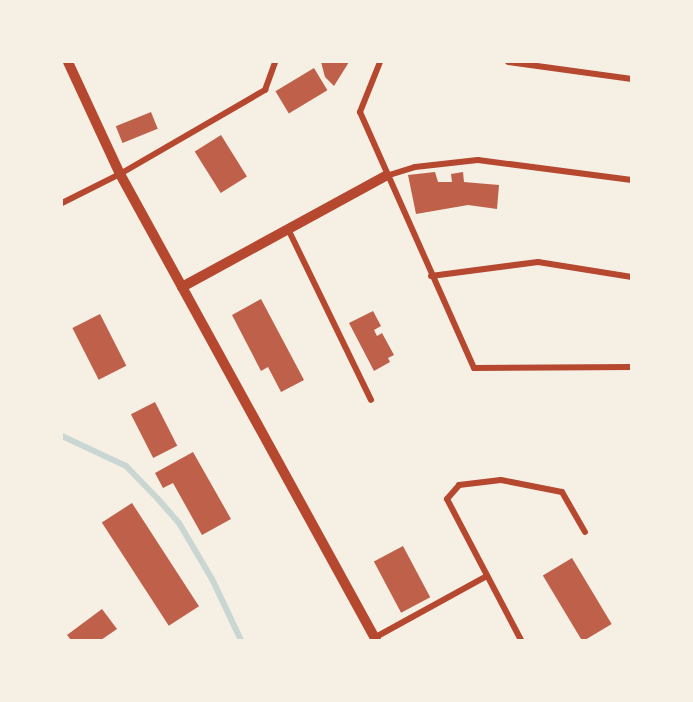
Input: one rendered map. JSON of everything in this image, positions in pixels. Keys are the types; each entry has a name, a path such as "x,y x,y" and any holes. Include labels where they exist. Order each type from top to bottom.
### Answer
{"street":[{"path":"68,62 120,174 375,639 487,576"},
{"path":"62,203 120,174 265,90 275,62"},
{"path":"380,62 360,112 386,176 474,368 632,367"},
{"path":"508,62 632,79"},
{"path":"182,287 386,176 415,167 478,160 632,180"},
{"path":"287,229 371,400"},
{"path":"431,276 538,262 632,276"},
{"path":"521,640 447,499 459,485 501,480 562,492 585,532"}],"building":[{"path":"321,62 349,62 334,86 325,77"},
{"path":"314,68 327,90 289,113 275,91"},
{"path":"151,112 158,129 123,143 116,126"},
{"path":"221,135 247,177 221,193 195,151"},
{"path":"435,172 438,182 452,182 451,174 463,172 464,182 499,185 497,209 468,205 416,214 408,175"},
{"path":"261,299 304,380 281,392 268,367 261,371 232,315"},
{"path":"373,311 381,326 374,330 377,336 382,333 394,355 388,358 390,362 374,371 349,323"},
{"path":"100,314 126,366 99,380 72,328"},
{"path":"155,402 177,446 153,458 131,414"},
{"path":"193,452 231,519 202,535 173,483 163,488 155,473"},
{"path":"132,503 199,606 169,626 102,523"},
{"path":"403,546 430,597 401,613 374,561"},
{"path":"572,558 612,624 582,640 543,576"},
{"path":"102,609 117,629 101,640 71,640 67,635"}],"waterway":[{"path":"62,436 126,466 158,499 179,523 212,579 241,640"}]}
